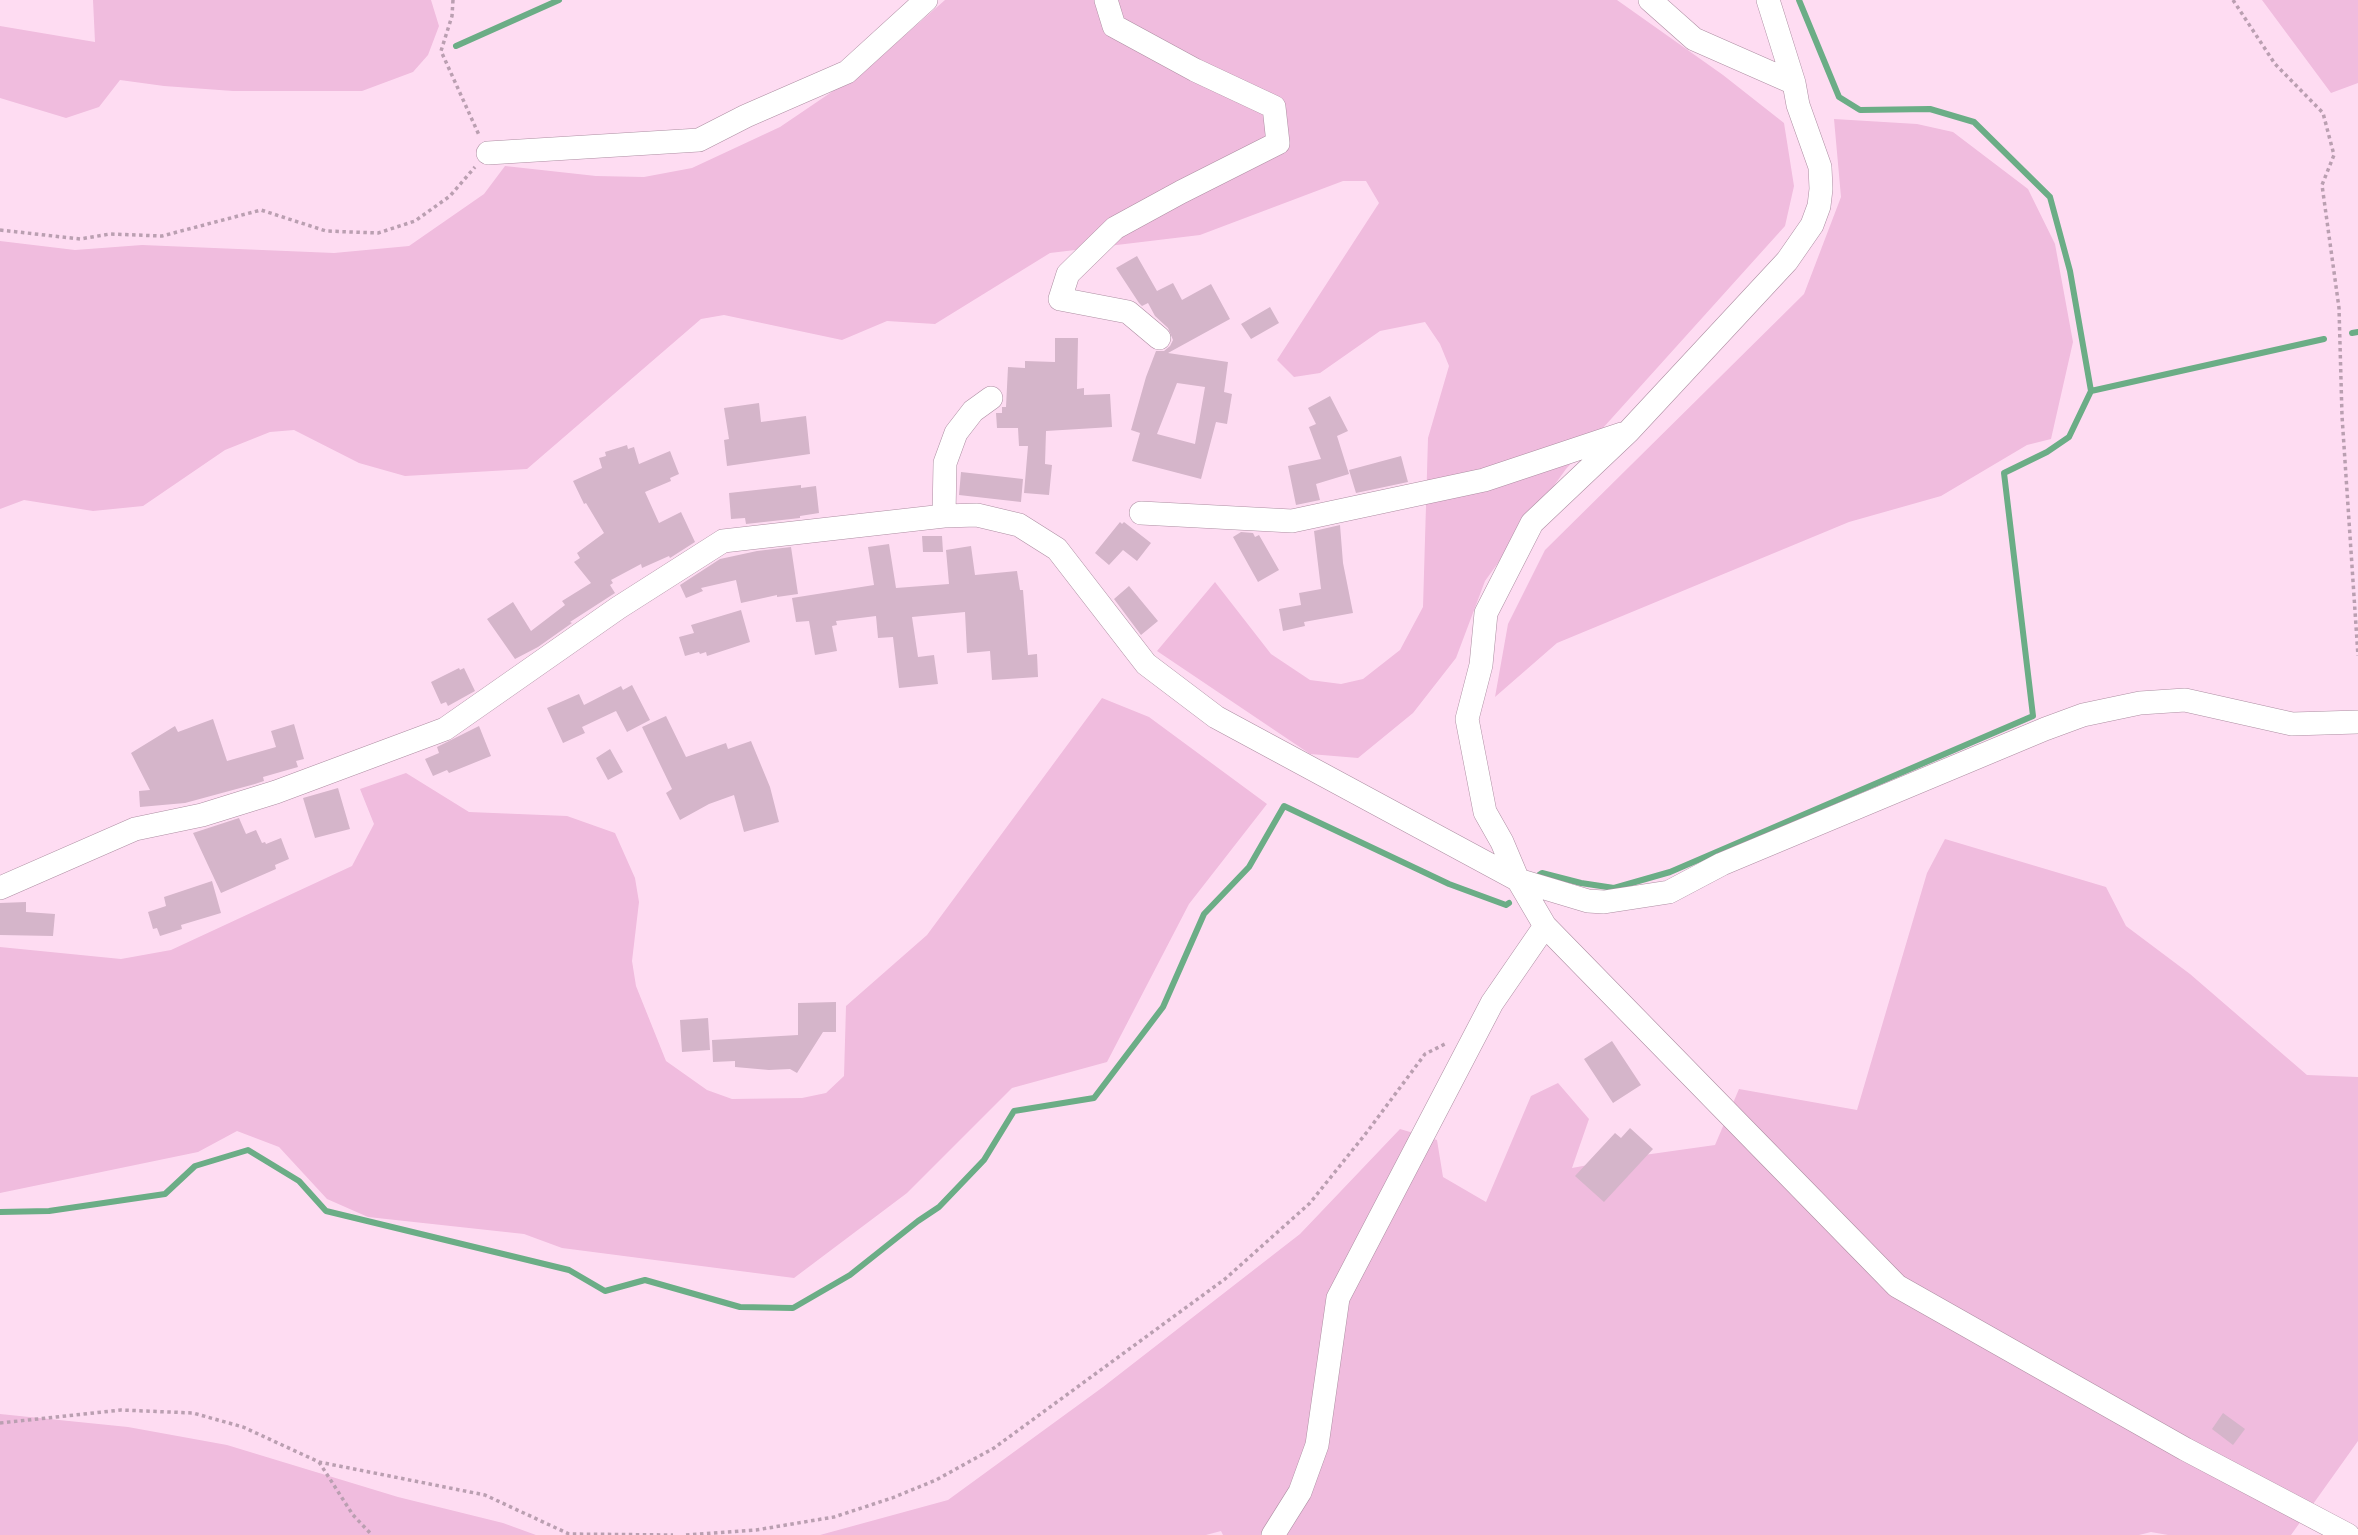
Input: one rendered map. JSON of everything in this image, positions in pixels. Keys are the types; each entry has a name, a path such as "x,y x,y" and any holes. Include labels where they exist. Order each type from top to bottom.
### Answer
{"street":[{"path":"488,153 699,140 746,116 847,72 926,0"},
{"path":"1106,0 1114,26 1195,70 1274,107 1279,143 1115,228 1068,274 1060,299 1128,312 1159,338"},
{"path":"1650,0 1695,39 1794,83"},
{"path":"1768,0 1794,83 1798,105 1820,167 1819,206 1812,225 1787,261 1628,432 1532,523 1486,613 1481,665 1467,719 1485,812 1502,842 1518,880 1545,926 1897,1286 2185,1449 2348,1535"},
{"path":"944,516 945,463 956,433 973,411 991,398"},
{"path":"1141,513 1292,521 1484,480 1628,432"},
{"path":"0,888 135,829 202,815 276,792 445,729 629,601 723,541 944,516 977,515 1018,525 1057,549 1146,664 1216,717 1518,880 1588,901 1604,902 1669,892 1722,864 2083,715 2140,703 2185,700 2292,724 2358,722"},
{"path":"1273,1535 1300,1492 1317,1446 1338,1298 1492,1003 1545,926"}],"path":[{"path":"0,230 80,239 110,234 162,236 261,210 326,231 378,233 415,221 450,195 488,153 441,51 452,16 453,0"},
{"path":"2233,0 2275,64 2323,113 2334,155 2322,185 2339,308 2342,416 2358,656"},
{"path":"686,1535 756,1530 834,1517 925,1485 994,1448 1225,1279 1310,1203 1425,1054 1480,1026"},
{"path":"0,1423 121,1410 194,1413 243,1427 319,1462 485,1495 569,1534 673,1535"},
{"path":"319,1462 353,1515 372,1535"},
{"path":"553,1535 559,1529"}],"shaded area":[{"path":"93,0 431,0 439,26 428,55 413,72 362,91 233,91 120,80 99,107 66,118 0,98 0,26 95,42"},
{"path":"945,0 1617,0 1723,75 1784,123 1794,186 1785,226 1566,469 1485,581 1456,658 1413,713 1358,758 1310,754 1157,651 1215,582 1271,654 1310,680 1341,684 1363,679 1400,650 1423,607 1428,438 1449,366 1440,344 1425,322 1380,331 1320,373 1294,377 1277,360 1379,203 1366,181 1343,181 1200,235 1050,253 935,324 887,321 842,340 724,315 701,319 527,469 405,476 359,463 294,430 270,432 225,450 143,506 93,511 24,500 0,509 0,241 75,250 142,245 334,253 409,246 484,194 505,166 596,176 644,177 692,168 780,127 870,66"},
{"path":"2262,0 2358,0 2358,83 2331,93"},
{"path":"1834,119 1917,124 1953,132 2028,189 2055,244 2073,342 2051,439 2027,445 1941,496 1849,522 1557,643 1495,697 1508,624 1545,550 1804,294 1841,197"},
{"path":"1102,698 1149,717 1267,804 1189,904 1107,1062 1012,1088 907,1193 794,1278 562,1248 524,1234 368,1217 327,1199 279,1147 237,1131 198,1152 0,1193 0,947 121,959 171,950 352,866 374,824 360,789 406,773 469,812 567,816 615,833 635,878 639,902 632,961 636,986 666,1061 707,1090 732,1099 802,1098 826,1093 844,1076 846,1006 927,935"},
{"path":"1945,839 2106,887 2126,926 2190,974 2307,1075 2358,1077 2358,1441 2291,1535 2168,1535 2151,1532 2139,1535 1223,1535 1221,1531 1206,1535 820,1535 948,1500 1103,1387 1300,1234 1400,1129 1437,1140 1443,1177 1486,1202 1531,1096 1558,1083 1589,1119 1572,1168 1715,1145 1739,1089 1857,1110 1927,873"},
{"path":"0,1414 128,1427 227,1445 398,1497 503,1523 536,1535 0,1535"}],"building":[{"path":"1137,256 1157,291 1173,283 1182,300 1211,284 1230,319 1168,353 1228,362 1224,392 1232,394 1227,424 1216,422 1201,479 1132,461 1140,433 1131,430 1146,377 1156,351 1164,351 1173,340 1168,328 1155,316 1148,303 1142,306 1139,303 1116,268","holes":["1177,383 1205,387 1195,444 1157,434"]},
{"path":"1270,307 1279,323 1251,339 1241,324"},
{"path":"1055,338 1078,338 1077,389 1084,388 1084,395 1110,394 1112,427 1046,431 1045,464 1052,465 1049,495 1024,493 1028,446 1019,446 1018,428 997,428 996,413 1002,413 1002,407 1006,407 1008,367 1025,368 1025,361 1055,362"},
{"path":"1330,396 1348,431 1337,436 1349,474 1316,484 1320,500 1296,505 1288,466 1321,459 1309,427 1316,424 1308,408"},
{"path":"759,403 761,422 806,416 810,454 727,466 724,440 729,439 724,408"},
{"path":"627,445 628,449 634,447 639,464 670,451 679,474 670,478 671,481 645,492 659,523 681,512 695,542 670,558 669,556 642,568 641,564 611,580 613,583 610,585 615,593 538,647 515,659 487,619 513,602 531,631 565,605 562,601 591,583 574,562 580,558 577,553 604,533 586,503 584,504 573,481 602,468 599,458 606,456 605,452"},
{"path":"1401,456 1408,482 1356,493 1349,470"},
{"path":"961,472 1023,479 1021,502 959,495"},
{"path":"801,485 801,488 816,486 819,513 800,518 746,524 745,518 731,519 729,493"},
{"path":"1120,522 1124,522 1151,543 1137,561 1123,550 1109,565 1095,553"},
{"path":"1340,525 1343,563 1353,613 1304,622 1305,626 1283,631 1279,609 1301,605 1299,593 1321,589 1314,531"},
{"path":"1241,532 1253,533 1255,537 1259,535 1279,570 1258,582 1233,537"},
{"path":"922,536 942,536 943,552 923,552"},
{"path":"889,544 896,588 949,584 946,550 971,546 975,575 1017,571 1020,590 1023,590 1028,655 1037,654 1038,677 992,680 990,651 967,653 965,612 912,617 918,657 934,655 938,684 899,688 893,637 878,638 876,616 836,621 837,625 832,626 837,651 815,655 809,621 796,622 792,598 874,585 868,547"},
{"path":"791,547 798,594 777,595 741,603 736,580 701,588 703,591 686,598 680,585 720,559"},
{"path":"1129,586 1158,621 1141,635 1114,599"},
{"path":"741,610 750,642 707,656 706,652 699,652 685,656 679,637 694,633 691,625"},
{"path":"464,668 475,691 448,706 446,702 441,704 431,682"},
{"path":"632,685 650,720 627,732 616,711 582,727 585,733 563,743 547,708 579,694 584,705 621,686 623,690"},
{"path":"666,716 686,757 726,743 728,749 751,741 770,787 779,822 744,832 734,795 709,804 680,820 666,793 672,789 642,727"},
{"path":"213,719 227,761 276,747 271,731 294,724 304,759 296,761 298,767 263,777 264,781 255,784 185,803 140,807 139,791 150,790 131,753 175,726 178,732"},
{"path":"479,726 491,756 449,773 447,770 433,776 425,759 439,753 437,747"},
{"path":"610,749 623,772 608,780 596,758"},
{"path":"338,788 350,829 315,838 303,798"},
{"path":"239,818 246,834 256,830 262,843 281,838 289,859 275,865 276,869 221,893 193,833"},
{"path":"212,881 221,913 181,925 182,929 160,936 157,928 153,929 148,912 166,906 164,897"},
{"path":"26,902 26,912 55,914 53,936 0,935 0,903"},
{"path":"836,1002 836,1032 823,1032 797,1073 790,1069 735,1067 735,1061 713,1062 712,1040 798,1035 798,1003"},
{"path":"708,1018 710,1050 682,1052 680,1020"},
{"path":"1612,1041 1641,1085 1613,1103 1584,1059"},
{"path":"1630,1128 1653,1149 1604,1202 1575,1176 1615,1133 1621,1138"},
{"path":"2223,1413 2245,1429 2233,1445 2212,1429"}],"waterway":[{"path":"456,46 559,0"},
{"path":"1539,875 1542,873 1614,888 1670,872 2033,716 2004,473 2047,452 2069,437 2091,391 2070,271 2050,197 1974,122 1930,109 1860,110 1839,97 1799,0"},
{"path":"2352,333 2358,332"},
{"path":"2091,391 2324,339"},
{"path":"0,1212 49,1211 165,1194 195,1166 248,1150 299,1181 326,1211 569,1270 605,1291 645,1280 740,1307 793,1308 850,1275 939,1207 984,1160 1014,1111 1094,1098 1163,1007 1204,914 1249,867 1284,806 1449,884 1506,905 1509,903"}]}
